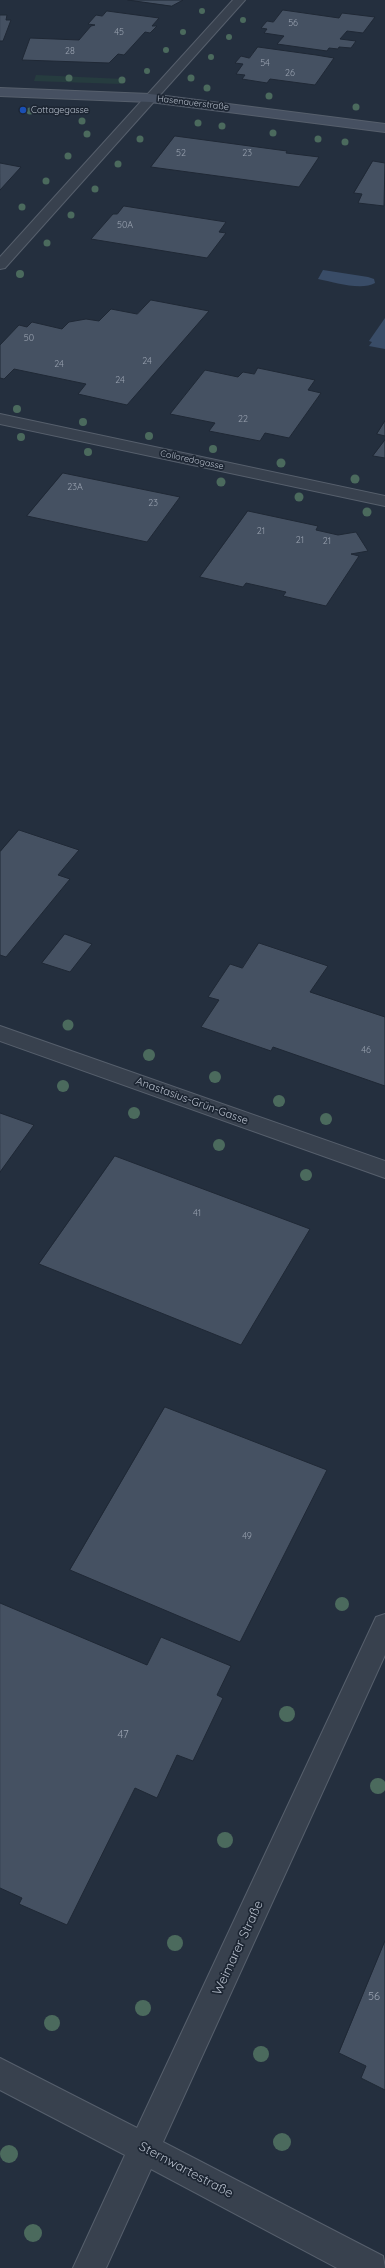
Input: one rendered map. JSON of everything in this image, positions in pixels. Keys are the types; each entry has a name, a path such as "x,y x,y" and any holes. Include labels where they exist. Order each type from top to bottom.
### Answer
{"street":[{"path":"0,265 238,0"},
{"name":"Hasenauerstraße","path":"0,92 150,98 385,128"},
{"name":"Colloredogasse","path":"0,419 385,500"},
{"name":"Anastasius-Grün-Gasse","path":"0,1033 385,1170"},
{"name":"Weimarer Straße","path":"90,2268 385,1626"},
{"name":"Sternwartestraße","path":"0,2073 371,2268"}],"green space":[{"path":"36,75 123,79 121,84 34,81"}],"water":[{"path":"323,270 368,277 374,279 375,283 355,286 318,279"},
{"path":"385,318 385,349 369,346 372,342 369,341"}],"building":[{"path":"128,0 183,0 172,6"},
{"path":"283,10 339,18 342,13 375,17 363,33 347,31 340,39 356,41 351,48 329,48 327,51 277,44 284,36 264,33 267,29 261,28 267,21 273,22"},
{"path":"107,11 159,18 152,26 157,26 150,33 145,32 124,55 118,54 109,63 22,60 30,38 79,40 91,26 95,25 88,24 96,15 102,16"},
{"path":"0,15 7,15 6,20 11,20 3,41 0,41"},
{"path":"258,47 334,58 315,85 270,79 267,83 242,79 245,75 236,74 243,64 235,63 241,56 249,58"},
{"path":"175,136 287,151 286,153 319,157 299,187 151,167"},
{"path":"373,161 385,163 384,206 358,203 362,194 354,193"},
{"path":"0,163 21,167 0,190"},
{"path":"124,206 226,222 219,232 226,233 207,258 91,239 113,214 117,214"},
{"path":"151,300 209,311 127,405 78,394 86,384 14,369 4,379 0,378 0,345 19,325 27,327 32,322 62,329 69,322 86,319 99,321 111,309 137,314"},
{"path":"258,368 315,380 308,390 321,393 289,438 265,433 260,441 209,431 215,423 170,414 205,370 238,377 243,372 254,374"},
{"path":"385,421 385,436 377,434"},
{"path":"385,440 385,458 373,456"},
{"path":"63,473 180,497 147,542 27,516"},
{"path":"248,511 318,526 316,530 338,535 356,532 368,551 351,554 359,556 326,606 283,596 286,592 246,583 243,587 200,577"},
{"path":"19,830 79,850 58,875 70,879 6,957 0,955 0,852"},
{"path":"65,934 92,944 70,972 42,963"},
{"path":"259,943 328,966 310,992 385,1017 385,1086 273,1047 271,1051 201,1027 219,1000 208,997 230,964 242,968"},
{"path":"0,1113 34,1125 0,1172"},
{"path":"115,1156 310,1229 241,1345 39,1264"},
{"path":"165,1407 327,1470 240,1642 70,1570"},
{"path":"0,1603 147,1665 161,1637 231,1666 217,1695 223,1698 193,1761 177,1755 157,1798 135,1788 67,1925 19,1904 22,1898 0,1888"},
{"path":"385,1941 385,2090 361,2078 366,2066 339,2053"}],"place":[{"name":"Cottagegasse","path":"23,110"}]}
